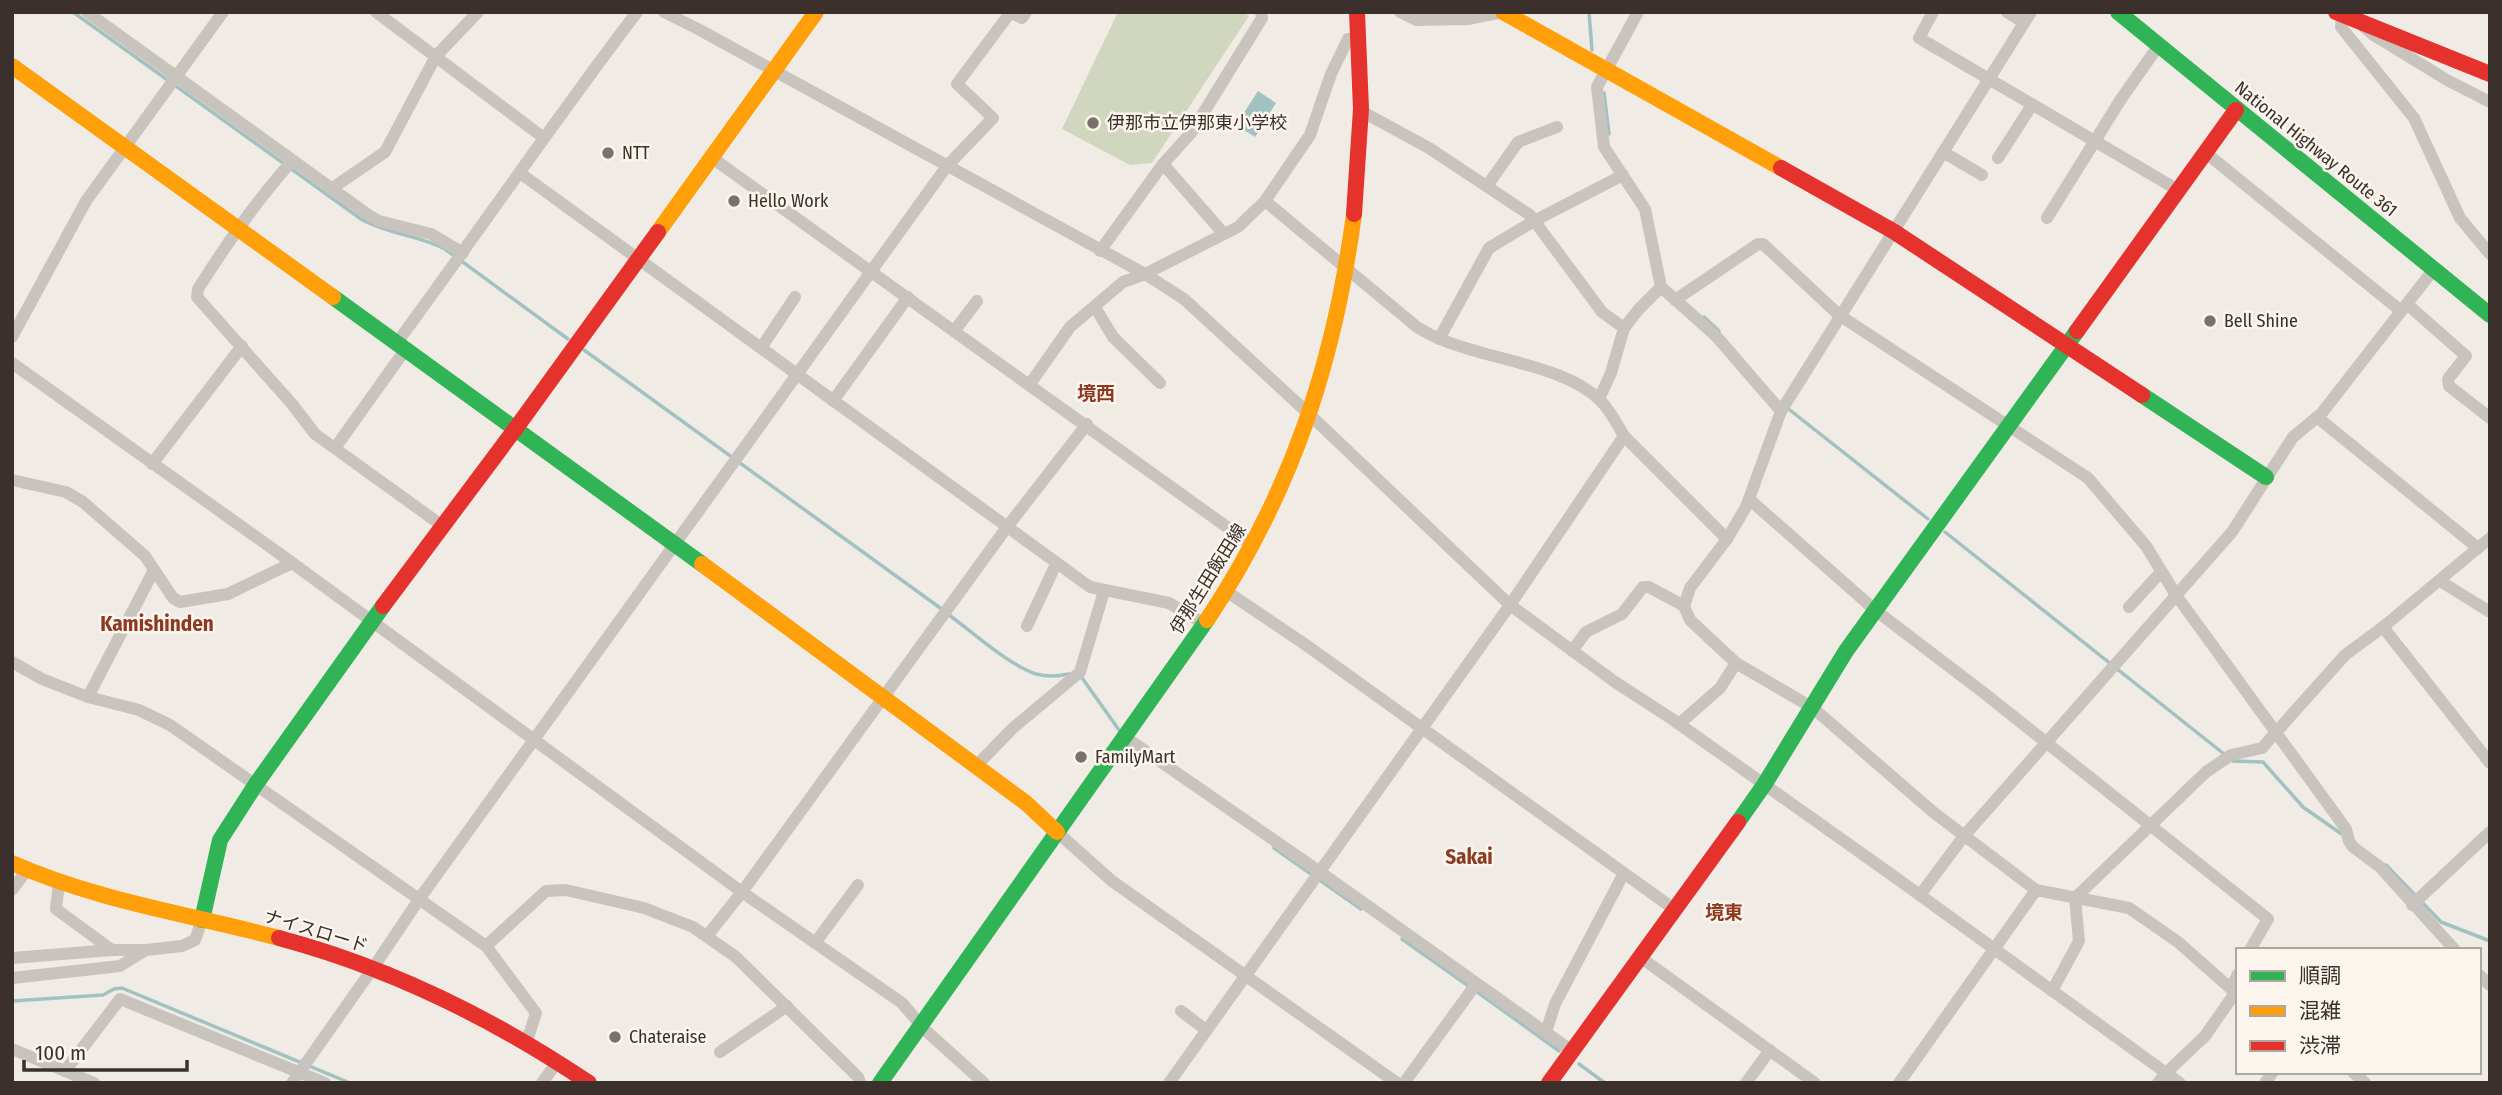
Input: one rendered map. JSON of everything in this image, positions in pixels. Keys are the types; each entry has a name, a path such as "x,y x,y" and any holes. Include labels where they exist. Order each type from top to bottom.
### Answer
{"main road":[{"path":"202,920 220,839 256,784 816,12"},
{"name":"伊那生田飯田線","path":"880,1083 1205,624 1252,545 1288,473 1323,365 1345,267 1359,159 1361,111 1357,12"},
{"path":"1503,12 1893,230 2266,477"},
{"name":"National Highway Route 361","path":"2118,12 2490,315"},
{"path":"2343,15 2490,74"},
{"path":"12,66 516,428 884,697 1026,803 1057,832"},
{"path":"1549,1083 1764,785 1846,650 2236,110"},
{"name":"ナイスロード","path":"20,866 87,891 292,942 373,968 452,1002 527,1041 589,1083"}],"street":[{"path":"87,12 172,80 289,164 379,221 431,234 444,240 460,257"},
{"path":"12,337 86,201 223,12"},
{"path":"376,12 544,138"},
{"path":"331,189 385,152 436,56 478,12"},
{"path":"335,448 460,257 561,112 636,12"},
{"path":"664,12 1145,274 1184,299 1510,605 1920,895 2052,991 2162,1078 2180,1083"},
{"path":"295,1078 420,898 947,166 993,118 957,84 1010,12 1022,18 1026,12"},
{"path":"1101,251 1163,164 1191,133 1262,18 1261,12"},
{"path":"1400,12 1416,20 1468,19 1503,12"},
{"path":"1638,12 1597,88 1604,147 1645,209 1661,287 1678,298 1716,335 1783,407"},
{"path":"1933,12 1919,38 2178,190"},
{"path":"1684,606 1690,588 1727,539 1749,499 1783,407 2028,18 2007,12"},
{"path":"2490,102 2446,80 2343,15 2341,27 2414,118 2460,218 2490,254"},
{"path":"1030,384 1070,327 1123,282 1145,274 1238,227 1265,201 1310,135 1331,74 1348,39 1358,40"},
{"path":"2047,218 2121,99 2159,45"},
{"path":"1998,158 2032,105"},
{"path":"1361,111 1429,148 1530,215 1602,312 1625,328"},
{"path":"1487,186 1518,142 1557,127"},
{"path":"1943,152 1982,175"},
{"path":"2206,153 2466,356 2448,379 2449,386 2490,418"},
{"path":"711,156 1252,545"},
{"path":"289,164 236,229 198,289 197,297 292,404 315,434 444,527"},
{"path":"1163,164 1223,233"},
{"path":"520,173 1090,587 1169,603 1205,624"},
{"path":"1439,340 1489,248 1534,221 1623,175"},
{"path":"1265,201 1417,327 1439,340 1557,375 1577,383 1599,399 1624,436 1727,539"},
{"path":"1678,298 1758,244 1763,244 1839,315 2088,478 2146,546 2176,595 2353,847 2380,867 2417,901 2453,948"},
{"path":"1920,895 1964,836 2232,532 2293,437 2317,417 2434,269"},
{"path":"1599,399 1611,373 1625,328 1661,287"},
{"path":"761,348 795,298"},
{"path":"833,401 908,298"},
{"path":"956,330 977,301"},
{"path":"1095,307 1113,337 1160,383"},
{"path":"152,464 242,346"},
{"path":"12,363 292,563 742,892 902,1003 924,1028 984,1083"},
{"path":"2317,417 2478,548"},
{"path":"707,936 742,892 1007,527 1087,424"},
{"path":"1168,1083 1510,605 1624,436"},
{"path":"12,480 66,492 83,502 145,556 173,598 180,602 228,594 292,563"},
{"path":"1749,499 1875,610 2268,919 2251,948"},
{"path":"2052,991 2079,941 2076,898 2206,772 2229,756 2262,748 2345,655 2490,538"},
{"path":"1027,625 1056,564"},
{"path":"88,697 153,570"},
{"path":"2129,607 2161,572"},
{"path":"2440,581 2490,612"},
{"path":"1572,651 1587,632 1622,614 1643,587 1649,587 1684,606 1690,620 1736,663 1783,688 1813,708 1861,752 1964,836 2036,890 2129,908 2178,942 2235,992 2205,1036 2162,1078"},
{"path":"976,765 1047,697 1079,674 1104,591"},
{"path":"1226,591 1674,909"},
{"path":"2383,627 2490,763"},
{"path":"12,662 41,679 88,697 139,710 170,725 486,946 536,1013 527,1041"},
{"path":"1679,724 1720,688 1736,663"},
{"path":"1125,737 1474,987 1572,1051"},
{"path":"1057,832 1112,881 1397,1083"},
{"path":"2417,901 2490,832"},
{"path":"12,890 20,866"},
{"path":"1546,1032 1555,1004 1624,873"},
{"path":"60,883 56,909 112,950"},
{"path":"816,943 858,885"},
{"path":"486,946 546,891 566,890 644,908 692,927 736,957 858,1077 860,1083"},
{"path":"1899,1083 2036,890"},
{"path":"12,958 182,946 195,940 202,920"},
{"path":"12,978 120,967 146,950"},
{"path":"1640,957 1810,1082"},
{"path":"1404,1083 1474,987"},
{"path":"65,1071 120,999 295,1078 325,1083"},
{"path":"720,1052 787,1006"},
{"path":"1181,1012 1206,1030"},
{"path":"12,1049 94,1083"},
{"path":"1746,1083 1770,1050"},
{"path":"542,1083 558,1061"}],"green space":[{"path":"1118,12 1243,12 1249,16 1152,163 1130,165 1062,129"}],"water":[{"path":"1258,91 1276,103 1255,137 1236,125"}],"waterway":[{"path":"73,12 361,219 445,249 568,339"},
{"path":"1589,12 1592,50"},
{"path":"1604,93 1609,134"},
{"path":"1704,317 1719,331"},
{"path":"584,350 943,610"},
{"path":"1786,407 1928,519"},
{"path":"1945,532 2224,754"},
{"path":"949,615 1002,656 1025,669 1044,676 1069,674"},
{"path":"1080,675 1119,730"},
{"path":"2230,759 2263,762 2303,807 2343,835"},
{"path":"1274,848 1361,909"},
{"path":"2386,865 2441,922 2490,941"},
{"path":"1402,939 1470,987"},
{"path":"12,1001 103,995 122,988 350,1083"},
{"path":"1476,991 1559,1051"},
{"path":"1579,1064 1605,1083"}],"traffic: fast":[{"path":"2118,12 2490,315"},
{"path":"333,297 702,564"},
{"path":"1738,822 1764,785 1846,651 2077,331"},
{"path":"2142,395 2266,477"},
{"path":"202,920 220,840 256,784 383,606"},
{"path":"880,1083 1207,620"}],"traffic: slow":[{"path":"658,232 816,12"},
{"path":"1503,12 1781,168"},
{"path":"12,66 333,297"},
{"path":"1207,620 1263,524 1304,426 1334,323 1354,214"},
{"path":"702,564 1026,803 1057,832"},
{"path":"12,863 111,897 279,938"}],"traffic: jam":[{"path":"1354,214 1361,109 1357,12"},
{"path":"2336,12 2490,74"},
{"path":"2077,331 2236,110"},
{"path":"1781,168 1893,231 2142,395"},
{"path":"383,606 658,232"},
{"path":"1549,1083 1738,822"},
{"path":"279,938 361,964 440,998 516,1038 589,1083"}],"place":[{"name":"伊那市立伊那東小学校","path":"1093,123"},
{"name":"NTT","path":"608,153"},
{"name":"Hello Work","path":"734,201"},
{"name":"Bell Shine","path":"2210,321"},
{"name":"FamilyMart","path":"1081,757"},
{"name":"Chateraise","path":"615,1037"}],"district":[{"name":"境西","path":"1096,393"},
{"name":"Kamishinden","path":"157,624"},
{"name":"Sakai","path":"1469,857"},
{"name":"境東","path":"1724,912"}]}
